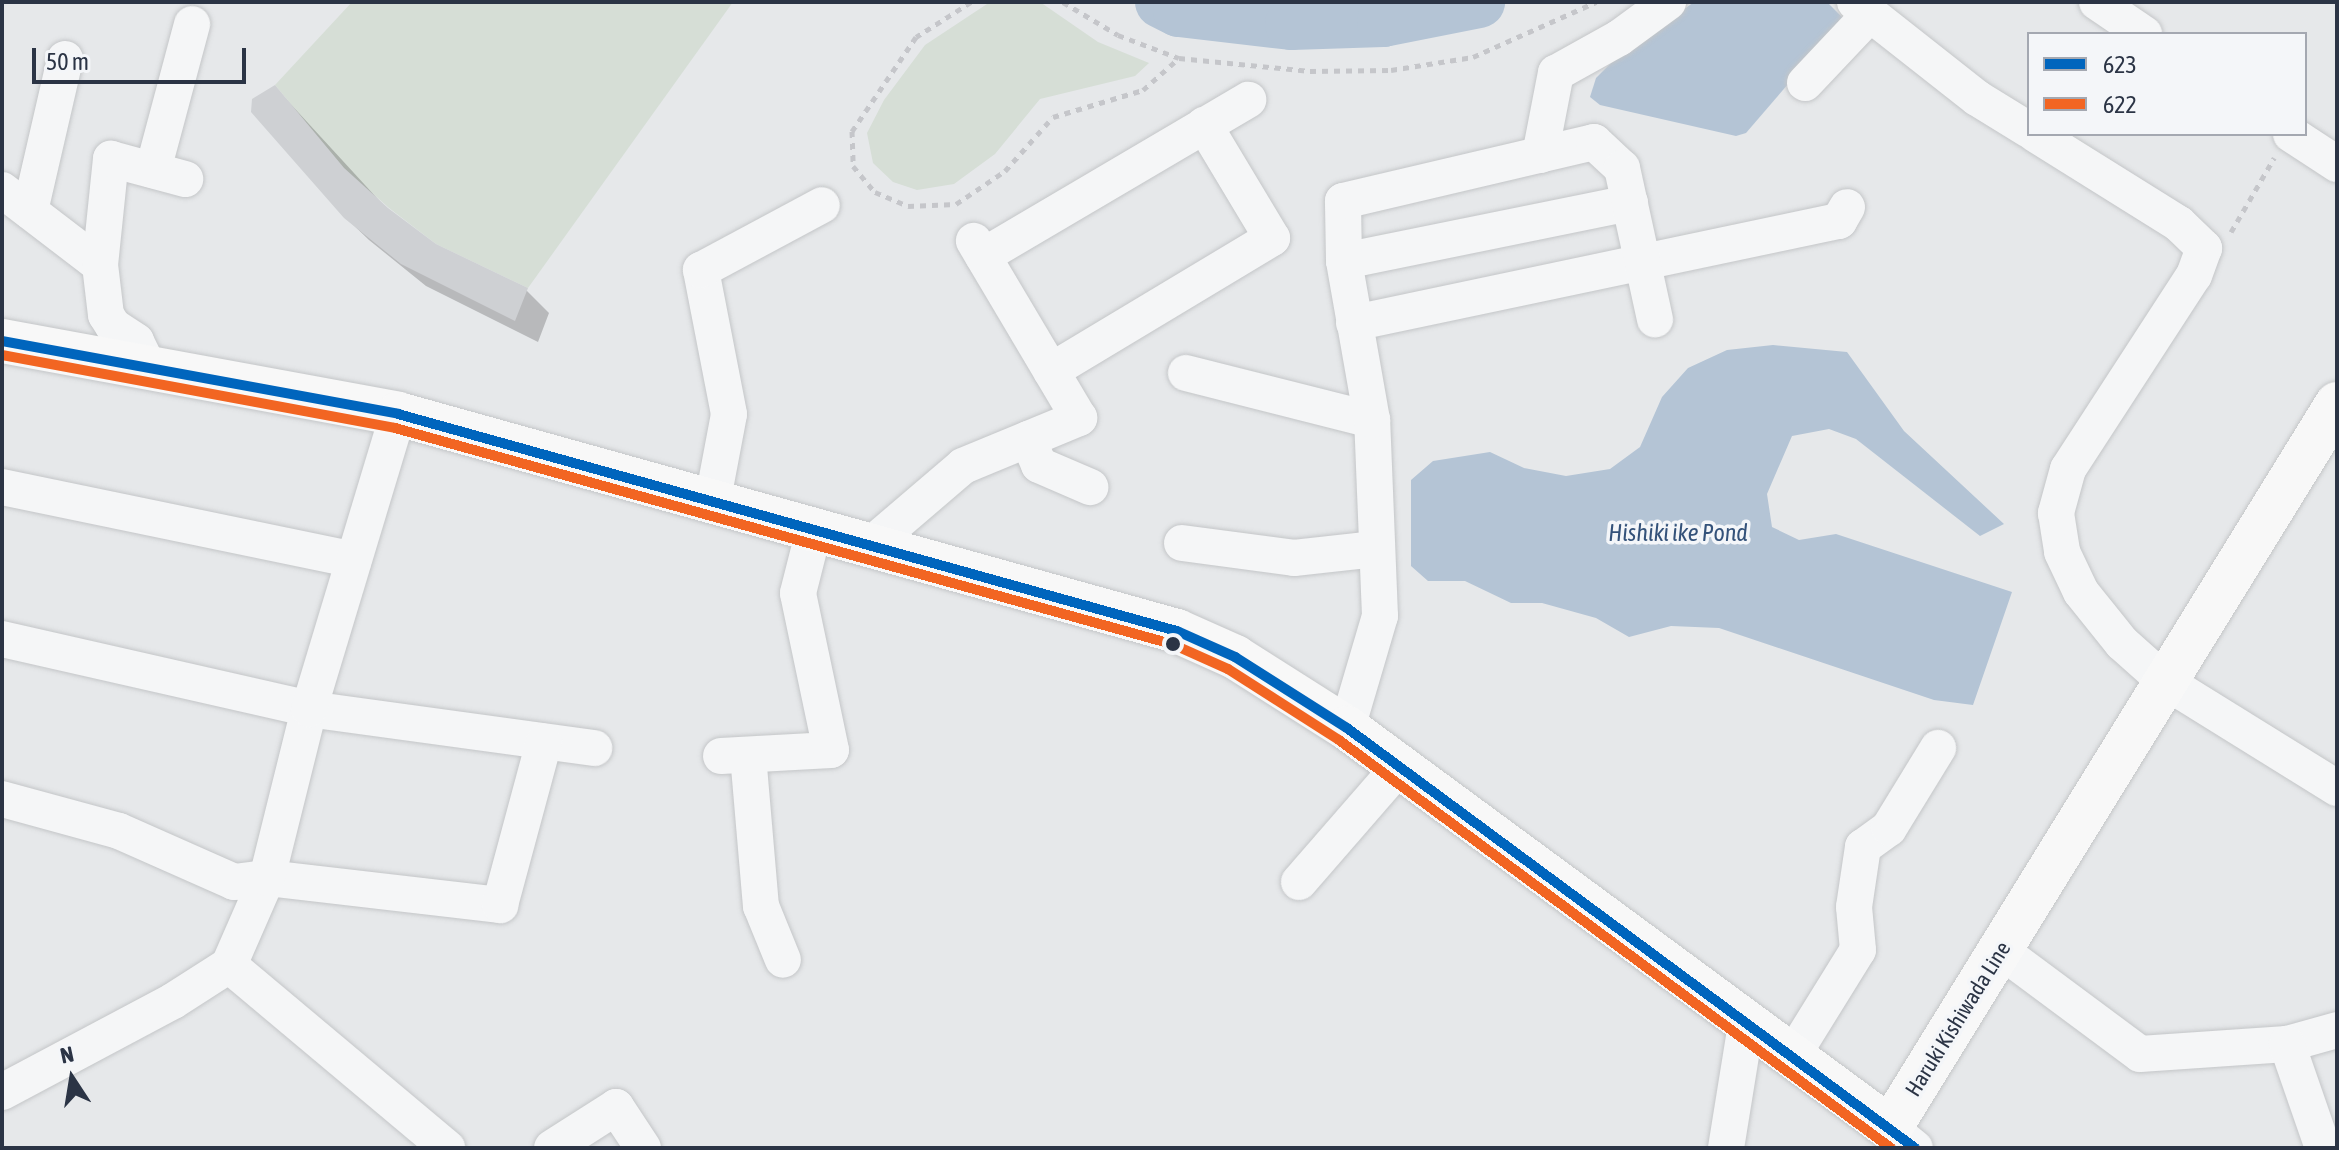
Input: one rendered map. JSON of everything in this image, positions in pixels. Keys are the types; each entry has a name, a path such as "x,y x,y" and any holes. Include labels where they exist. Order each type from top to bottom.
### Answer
{"main road":[{"name":"Haruki Kishiwada Line","path":"2,341 147,364 398,414 815,526 1177,631 1235,657 1347,728 1903,1138 2000,950 2337,404"}],"street":[{"path":"1540,155 1556,73 1619,38 1668,2"},
{"path":"2105,4 2141,32"},
{"path":"1805,83 1862,8 1977,98 2027,129"},
{"path":"147,364 136,341 113,326 106,315 100,265 111,159 169,174 192,24"},
{"path":"30,211 65,59"},
{"path":"873,543 963,466 1079,418 978,248 1248,100"},
{"path":"1051,371 1272,238 1204,125"},
{"path":"2038,136 2179,224 2204,248 2194,275 2068,469 2056,513 2062,552 2081,592 2122,643 2166,682 2337,788"},
{"path":"2286,140 2337,164"},
{"path":"1347,728 1380,616 1372,420 1344,261 1343,201 1594,142 1622,168 1655,319"},
{"path":"2,190 100,265"},
{"path":"1344,261 1630,203"},
{"path":"713,499 729,414 701,270 822,205"},
{"path":"1354,323 1839,221 1847,207"},
{"path":"1186,373 1372,420"},
{"path":"2,1092 229,965 267,878 309,709 398,414"},
{"path":"1028,439 1039,465 1090,487"},
{"path":"2,487 353,560"},
{"path":"783,960 761,906 734,755 831,750 798,593 815,526"},
{"path":"1182,543 1294,558 1376,549"},
{"path":"2,639 309,709 594,748"},
{"path":"2,799 119,831 234,882 267,878 500,905 544,742"},
{"path":"1791,1058 1858,950 1854,907 1863,847 1889,828 1938,748"},
{"path":"1299,882 1399,767"},
{"path":"2000,950 2140,1054 2287,1044 2337,1030"},
{"path":"229,965 447,1148"},
{"path":"1726,1148 1746,1025"},
{"path":"2287,1044 2323,1148"},
{"path":"552,1148 616,1107 643,1148"}],"path":[{"path":"971,2 916,37 852,131 853,166 875,192 908,206 956,204 1005,171 1053,117 1143,90 1179,58"},
{"path":"1063,2 1118,35 1179,58 1310,71 1391,70 1473,57 1596,2"},
{"path":"2204,248 2227,238 2286,140"}],"shaded area":[{"path":"352,2 733,2 528,288 436,244 389,208 344,168 275,85"},
{"path":"990,2 1040,2 1098,42 1149,63 1135,76 1040,99 995,154 954,184 917,190 893,182 873,163 867,133 884,100 925,45"}],"water":[{"path":"1694,2 1827,2 1844,19 1746,133 1736,136 1600,105 1590,97 1596,78 1614,60"},
{"name":"Hishiki ike Pond","path":"1773,345 1847,352 1904,431 2004,524 1980,536 1856,439 1829,429 1792,436 1767,494 1772,527 1799,540 1836,534 2012,592 1973,705 1934,700 1719,628 1671,626 1629,637 1596,618 1542,603 1511,603 1465,581 1428,581 1411,566 1411,480 1433,461 1490,452 1524,468 1566,476 1610,469 1640,447 1662,397 1688,368 1727,350"}],"building":[{"path":"275,85 344,168 388,208 436,244 528,288 515,321 401,264 344,218 251,112 252,99"}],"waterway":[{"path":"1161,2 1179,11 1291,24 1383,21 1479,2"}],"transit line":[{"name":"623","path":"2,341 398,414 1177,631 1235,657 1347,728 1915,1148"},
{"name":"622","path":"2,355 395,428 1172,644 1228,669 1339,740 1891,1148"}]}
